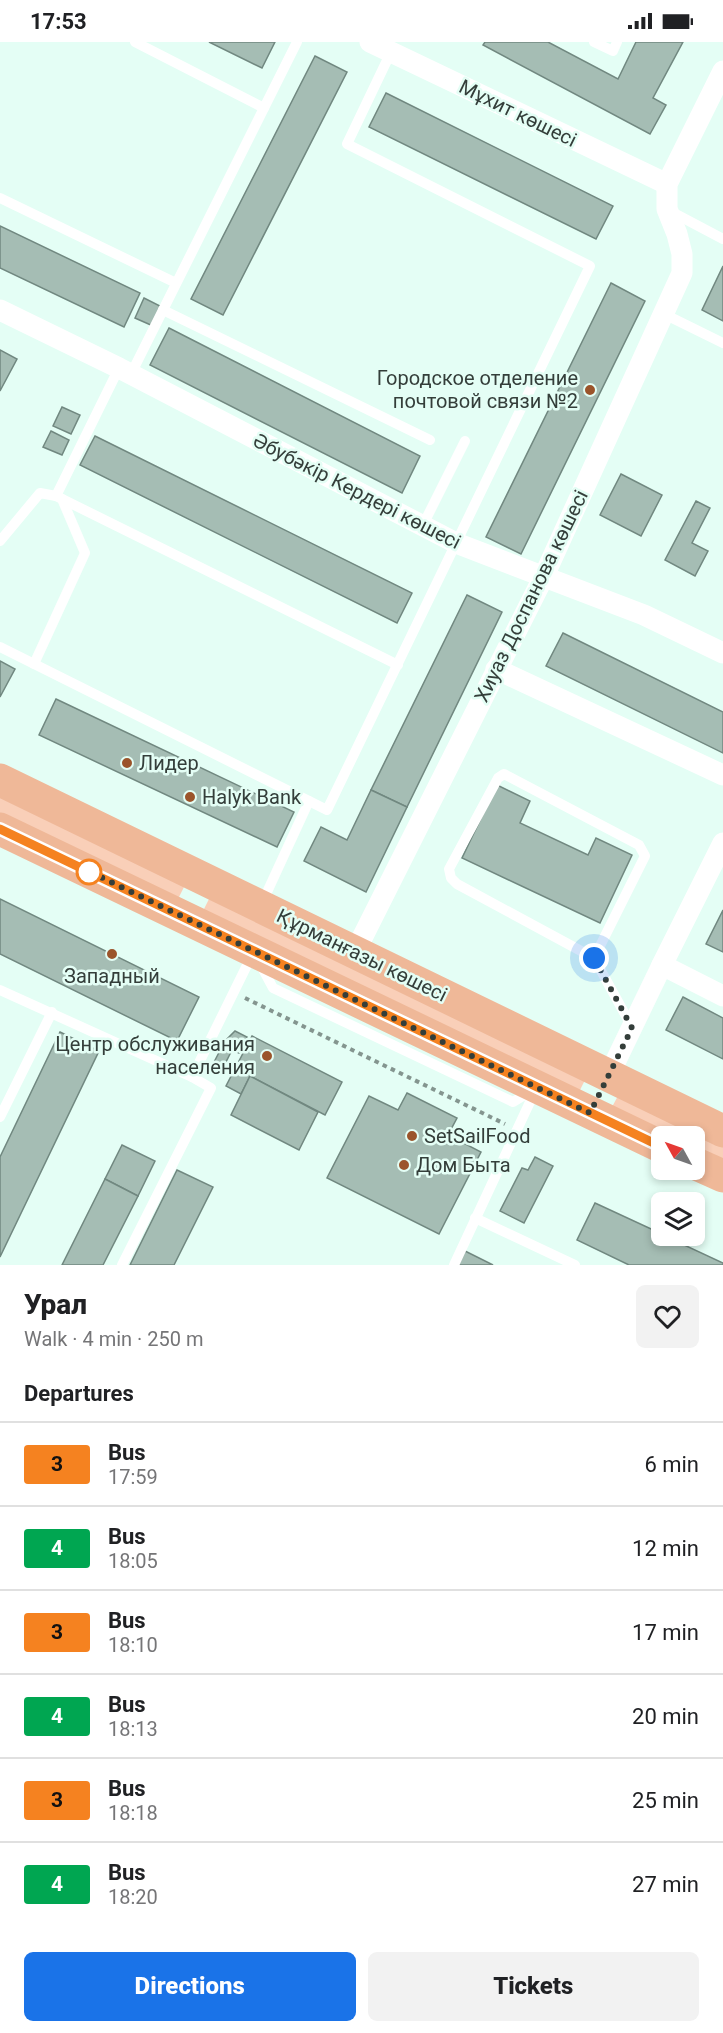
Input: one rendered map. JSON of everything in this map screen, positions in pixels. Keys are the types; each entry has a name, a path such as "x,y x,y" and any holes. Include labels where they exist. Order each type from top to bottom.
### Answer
{"main road":[{"name":"Құрманғазы көшесі","path":"0,780 723,1131"},
{"path":"0,829 651,1142"},
{"path":"184,918 204,879"},
{"path":"590,1113 609,1075"},
{"path":"705,1168 723,1176"}],"street":[{"name":"Мұхит көшесі","path":"370,42 667,184"},
{"path":"667,209 667,184 723,71"},
{"name":"Хиуаз Доспанова көшесі","path":"355,952 544,576 682,273 682,254 667,209"},
{"name":"Әбубәкір Кердері көшесі","path":"0,310 125,371 456,543 644,615 723,653"},
{"path":"496,669 723,775"},
{"path":"609,1075 723,843"},
{"path":"662,965 723,996"}],"lane":[{"path":"135,42 264,108"},
{"path":"59,497 125,371 163,310 297,42"},
{"path":"594,42 613,51 617,42"},
{"path":"0,647 327,810 590,266 347,144 391,52"},
{"path":"0,198 176,283"},
{"path":"667,209 723,239"},
{"path":"163,310 430,441"},
{"path":"664,314 723,343"},
{"path":"423,525 465,441"},
{"path":"0,541 40,493 59,497 398,665"},
{"path":"34,664 86,553 59,497"},
{"path":"594,958 645,856 639,846 504,774 498,778 449,869 451,878 457,884 594,958 632,1028"},
{"path":"261,906 309,801"},
{"path":"192,1077 254,951"},
{"path":"0,990 52,1012 212,1088 122,1265"},
{"path":"0,1117 52,1012"},
{"path":"454,1265 537,1088"},
{"path":"475,1218 575,1265"}],"path":[{"path":"233,993 517,1130"}],"shaded area":[{"path":"0,795 186,883 177,901 0,817"},
{"path":"211,895 586,1078 579,1092 203,911"},
{"path":"619,1094 686,1126 652,1126 612,1107"},
{"path":"705,1135 723,1144 723,1160 705,1152"}],"building":[{"path":"209,42 275,42 262,68"},
{"path":"485,42 548,42 618,79 636,42 683,42 653,98 666,105 650,134 483,45"},
{"path":"315,56 347,72 223,315 191,299"},
{"path":"386,93 613,206 596,239 369,127"},
{"path":"0,226 140,293 124,327 0,268"},
{"path":"723,266 723,321 702,310"},
{"path":"611,283 645,301 521,554 486,537"},
{"path":"144,298 162,307 153,326 135,318"},
{"path":"169,328 420,456 402,493 150,365"},
{"path":"0,350 17,359 0,391"},
{"path":"62,407 80,415 71,434 53,426"},
{"path":"51,431 69,440 62,455 43,447"},
{"path":"95,436 412,593 397,623 80,465"},
{"path":"621,474 662,495 641,536 600,515"},
{"path":"696,501 710,508 692,543 708,551 695,576 665,560"},
{"path":"467,595 502,612 407,807 371,790"},
{"path":"563,633 723,712 723,753 546,666"},
{"path":"0,661 15,669 0,697"},
{"path":"56,699 294,812 277,847 39,735"},
{"path":"497,785 530,801 520,823 588,855 596,838 632,855 600,923 462,858"},
{"path":"371,790 407,807 366,892 304,861 321,827 347,840"},
{"path":"0,899 199,997 177,1041 0,954"},
{"path":"723,910 723,952 706,944"},
{"path":"683,997 723,1018 723,1059 666,1030"},
{"path":"235,1031 247,1037 239,1053 232,1050 223,1068 213,1064 225,1041"},
{"path":"60,1032 99,1051 0,1257 0,1157"},
{"name":"Центр обслуживания наcеления","path":"252,1036 342,1082 325,1115 250,1076 241,1094 226,1086"},
{"path":"250,1076 318,1112 299,1150 231,1115"},
{"name":"Дом Быта","path":"407,1093 457,1118 448,1135 481,1152 439,1234 327,1178 369,1096 398,1110"},
{"path":"122,1145 155,1161 138,1196 105,1179"},
{"path":"535,1157 553,1166 524,1223 500,1211 522,1168 528,1170"},
{"path":"177,1170 213,1187 174,1265 130,1265"},
{"path":"105,1179 138,1196 103,1265 62,1265"},
{"path":"595,1203 651,1229 651,1246 686,1246 723,1265 629,1265 577,1240"},
{"path":"465,1251 493,1265 458,1265"}],"bus line":[{"name":"3","path":"0,829 651,1142"}],"place":[{"name":"Городское отделение почтовой связи №2","path":"590,390"},
{"name":"Лидер","path":"127,763"},
{"name":"Halyk Bank","path":"190,797"},
{"name":"Западный","path":"112,954"},
{"name":"Центр обслуживания наcеления","path":"267,1056"},
{"name":"SetSailFood","path":"412,1136"},
{"name":"Дом Быта","path":"404,1165"}],"route":[{"path":"89,872 86,870 590,1113 632,1028 594,958"}]}
